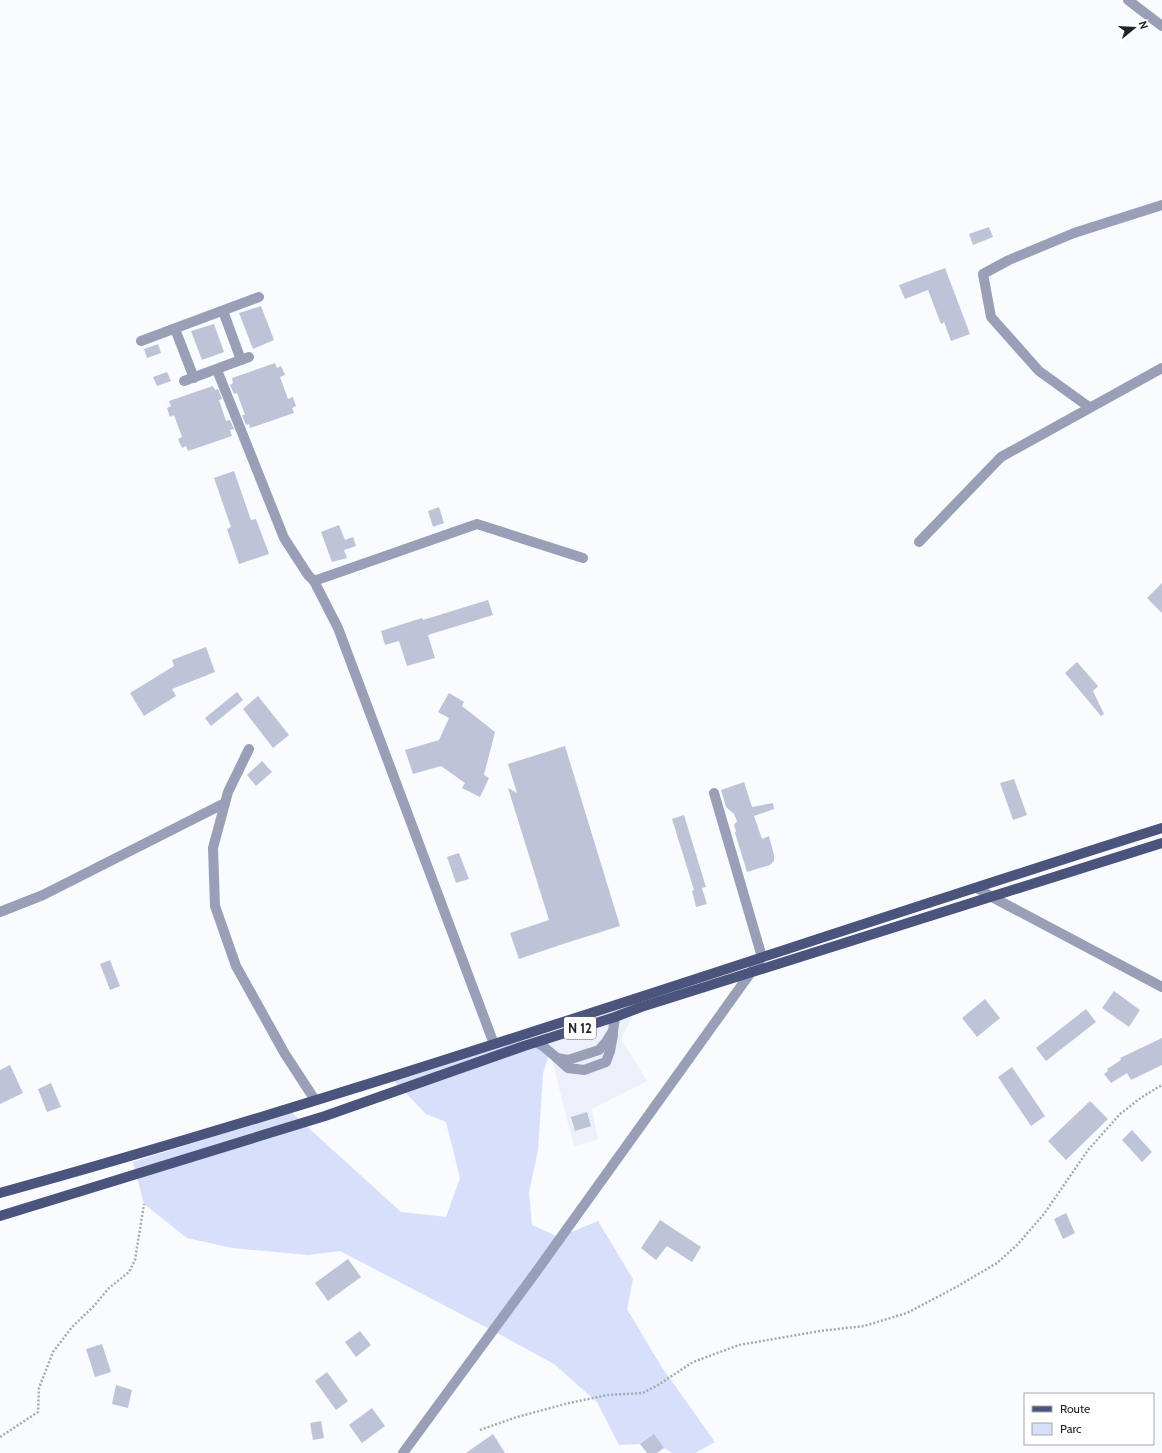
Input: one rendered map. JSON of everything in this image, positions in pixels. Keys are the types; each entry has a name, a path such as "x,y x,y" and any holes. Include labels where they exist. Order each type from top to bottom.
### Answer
{"main road":[{"name":"N 12","path":"0,1193 133,1156 494,1044 1162,828"},
{"name":"N 12","path":"0,1216 325,1116 641,1007 1162,843"}],"street":[{"path":"1128,0 1162,26"},
{"path":"1089,407 1039,371 991,317 983,274 1009,260 1074,232 1162,205"},
{"path":"141,341 259,297"},
{"path":"175,329 189,379 245,359 223,310"},
{"path":"919,542 1001,456 1162,368"},
{"path":"217,370 284,538 308,575 314,581 338,628 494,1044"},
{"path":"314,581 477,524 583,558"},
{"path":"249,749 228,792 213,848 215,906 236,966 285,1054 315,1100"},
{"path":"403,1453 536,1272 762,957 714,793"},
{"path":"0,912 43,896 225,803"},
{"path":"977,888 1162,987"},
{"path":"536,1042 568,1068 584,1070 606,1062 610,1051 615,1017"},
{"path":"557,1058 568,1060 599,1050 613,1031"}],"path":[{"path":"480,1430 517,1417 569,1403 608,1395 643,1393 693,1362 739,1345 820,1331 864,1326 907,1313 997,1263 1017,1245 1044,1214 1088,1150 1120,1114 1142,1097 1162,1085"},
{"path":"0,1437 38,1412 39,1388 54,1352 72,1327 93,1307 109,1288 129,1272 135,1260 144,1204"}],"shaded area":[{"path":"640,1001 621,1039 647,1081 592,1109 598,1139 574,1147 550,1052 531,1036"}],"green space":[{"path":"531,1036 550,1052 543,1073 538,1151 529,1192 532,1225 559,1237 598,1221 633,1279 627,1309 661,1366 715,1442 695,1453 672,1453 664,1448 640,1444 619,1445 597,1402 554,1364 340,1251 308,1255 232,1248 187,1238 144,1204 133,1162 291,1112 401,1212 446,1217 460,1178 446,1122 426,1114 393,1080"}],"building":[{"path":"989,227 993,237 973,245 969,234"},
{"path":"945,268 970,334 951,341 944,322 941,324 928,290 905,299 899,285"},
{"path":"261,306 274,340 253,349 239,313"},
{"path":"214,324 224,352 202,360 191,331"},
{"path":"158,344 161,353 147,358 144,349"},
{"path":"275,363 277,368 281,366 285,375 280,377 288,399 293,397 296,406 292,408 294,413 250,428 249,424 246,425 242,415 245,415 237,393 234,394 230,385 233,383 232,378"},
{"path":"167,372 171,381 157,386 153,377"},
{"path":"213,386 215,390 218,389 222,399 219,400 226,421 230,420 234,429 230,430 232,436 188,451 186,446 182,448 178,439 182,437 174,415 170,417 167,408 171,406 169,401"},
{"path":"234,471 251,520 256,519 269,554 239,564 227,529 231,527 214,478"},
{"path":"439,507 444,523 433,527 428,511"},
{"path":"339,525 345,540 353,537 356,546 344,550 347,558 332,562 321,532"},
{"path":"1162,583 1162,613 1147,598"},
{"path":"488,600 493,615 428,635 435,658 407,666 399,641 385,645 381,631"},
{"path":"206,647 215,672 172,689 176,696 144,716 130,693 174,666 172,660"},
{"path":"1077,662 1098,686 1093,691 1104,714 1101,716 1065,673"},
{"path":"237,692 243,700 211,726 205,718"},
{"path":"449,693 464,702 462,706 495,732 484,775 489,778 480,797 462,788 465,783 441,766 413,774 405,750 439,740 449,718 438,712"},
{"path":"258,696 289,735 273,748 243,709"},
{"path":"565,746 620,926 519,959 510,933 549,920 508,788 517,793 508,764"},
{"path":"262,761 272,772 256,786 247,775"},
{"path":"1014,779 1027,815 1013,820 1000,783"},
{"path":"744,782 752,807 773,803 774,809 754,816 762,839 769,836 774,861 770,865 747,872 735,833 736,831 734,825 737,821 734,814 726,807 721,790"},
{"path":"684,815 706,887 702,888 707,904 696,907 692,891 694,890 672,819"},
{"path":"459,853 469,879 456,883 447,857"},
{"path":"110,960 120,986 110,990 100,964"},
{"path":"1114,991 1140,1010 1129,1027 1102,1008"},
{"path":"985,999 1000,1018 977,1037 962,1018"},
{"path":"1086,1009 1096,1022 1046,1061 1036,1048"},
{"path":"1162,1038 1162,1065 1131,1080 1127,1073 1111,1083 1104,1074 1108,1071 1107,1069 1121,1060 1120,1058"},
{"path":"10,1065 23,1093 0,1104 0,1070"},
{"path":"1012,1067 1045,1116 1031,1126 998,1077"},
{"path":"51,1083 61,1107 47,1112 38,1089"},
{"path":"1090,1101 1108,1119 1066,1160 1048,1141"},
{"path":"587,1112 591,1126 575,1131 571,1117"},
{"path":"1132,1130 1152,1152 1142,1162 1122,1140"},
{"path":"1066,1213 1075,1233 1063,1239 1054,1219"},
{"path":"660,1220 701,1247 692,1262 667,1246 656,1260 641,1248"},
{"path":"348,1259 361,1277 328,1301 315,1283"},
{"path":"360,1331 371,1345 356,1357 345,1342"},
{"path":"102,1344 111,1372 95,1377 86,1349"},
{"path":"327,1372 348,1401 336,1410 315,1381"},
{"path":"116,1385 132,1390 128,1408 112,1404"},
{"path":"372,1408 385,1426 362,1443 349,1425"},
{"path":"321,1421 324,1438 313,1440 310,1423"},
{"path":"493,1434 505,1453 466,1453"},
{"path":"654,1434 664,1448 657,1453 647,1453 640,1444"}]}
